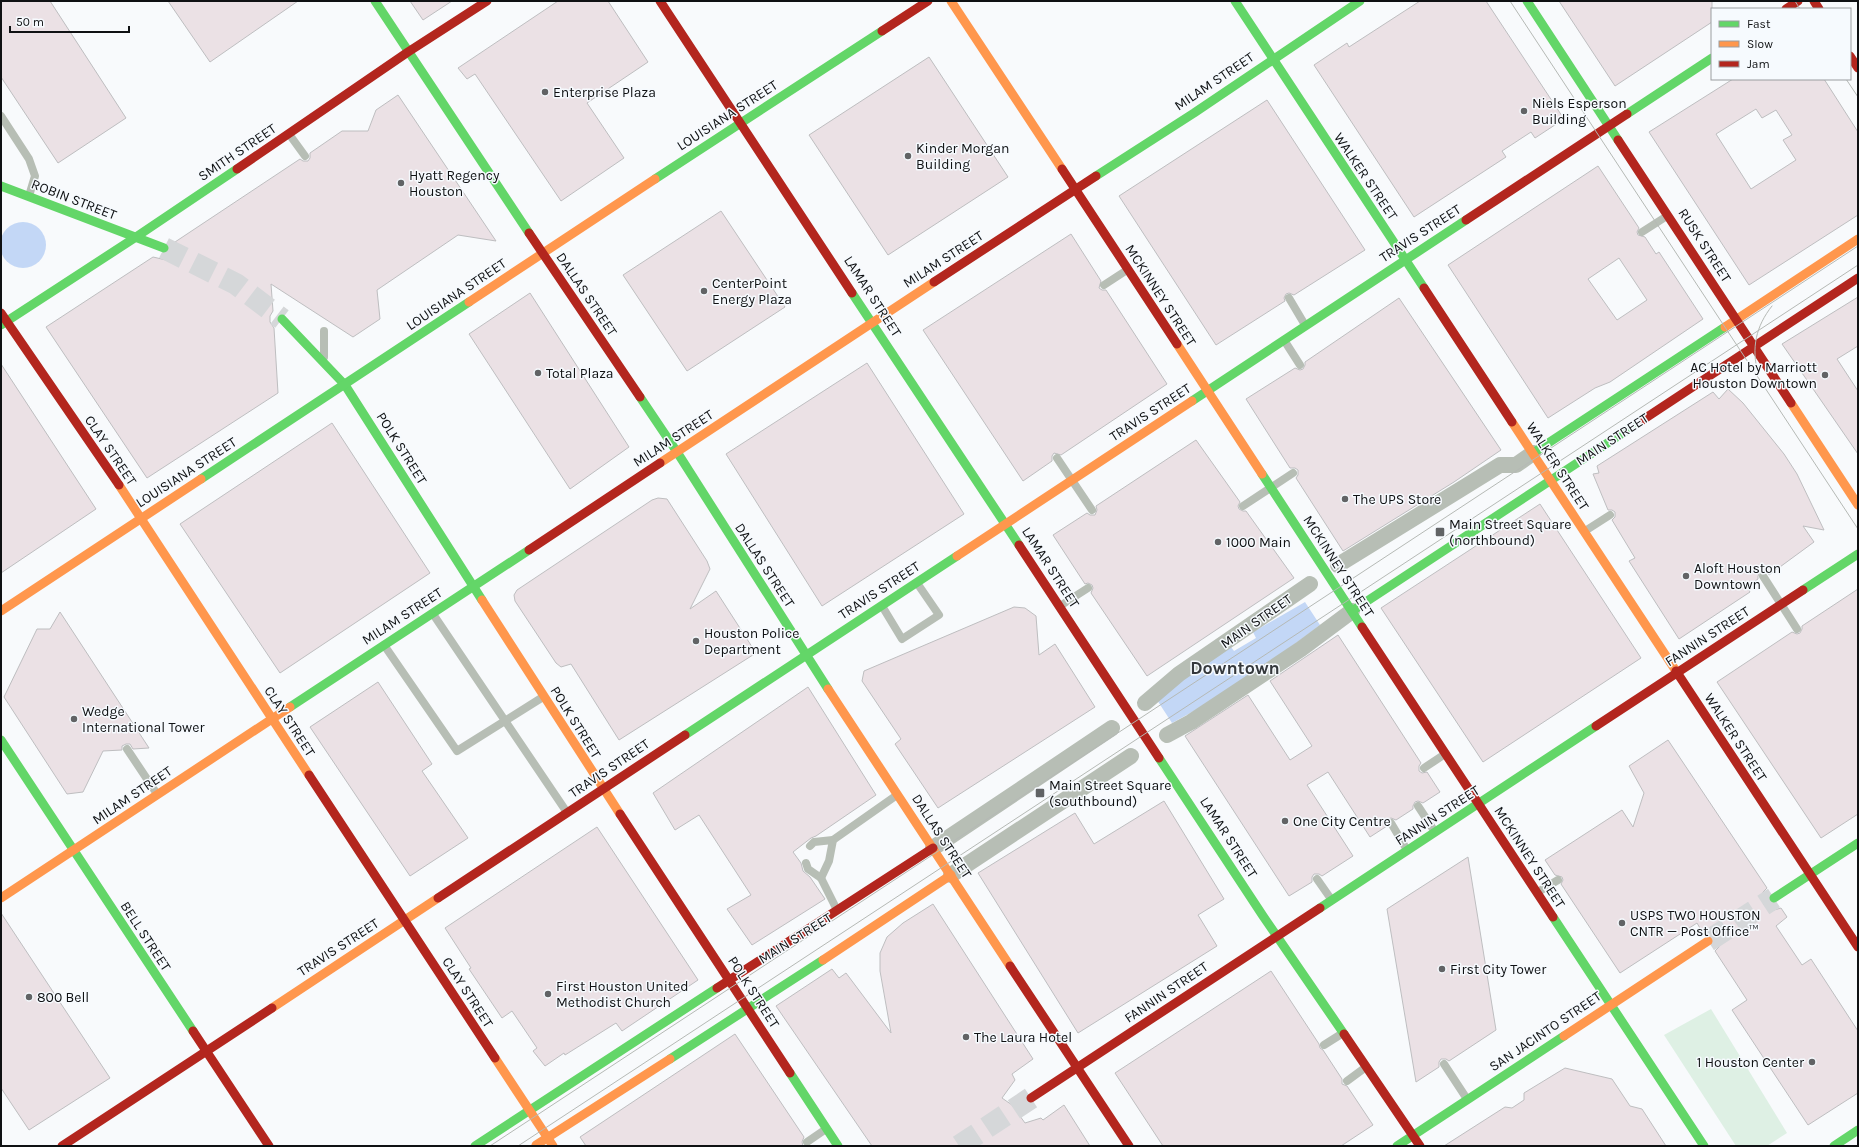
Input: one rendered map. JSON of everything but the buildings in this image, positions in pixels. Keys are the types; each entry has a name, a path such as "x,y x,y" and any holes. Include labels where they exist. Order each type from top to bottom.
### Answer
{"main road":[{"name":"DALLAS STREET","path":"375,1 676,452 806,655 1129,1146"},
{"name":"SMITH STREET","path":"3,320 136,238 408,52 487,1"},
{"name":"LAMAR STREET","path":"660,1 1006,523 1276,935 1420,1146"},
{"name":"LOUISIANA STREET","path":"1,611 741,122 928,1"},
{"name":"MCKINNEY STREET","path":"951,1 1704,1146"},
{"name":"WALKER STREET","path":"1235,1 1858,947"},
{"name":"MILAM STREET","path":"1,898 1074,189 1194,113 1360,1"},
{"name":"RUSK STREET","path":"1528,1 1858,505"},
{"path":"1788,8 1798,1"},
{"path":"1851,58 1858,68"},
{"name":"TRAVIS STREET","path":"62,1146 1207,391 1306,324 1711,59"},
{"name":"ROBIN STREET","path":"1,186 136,238"},
{"path":"136,238 164,248"},
{"path":"1533,453 1858,239"},
{"name":"MAIN STREET","path":"1352,611 1858,278"},
{"name":"POLK STREET","path":"282,319 345,384 603,789 838,1146"},
{"name":"CLAY STREET","path":"3,320 141,519 406,920 550,1142"},
{"name":"FANNIN STREET","path":"1031,1098 1276,935 1479,804 1858,554"},
{"name":"BELL STREET","path":"1,740 269,1146"},
{"path":"1774,898 1858,843"},
{"name":"MAIN STREET","path":"475,1146 933,848"},
{"path":"535,1146 550,1142 950,875"},
{"name":"SAN JACINTO STREET","path":"1397,1146 1708,941"},
{"path":"1834,1146 1858,1130"}],"street":[{"path":"1338,565 1500,465 1516,465 1533,453"},
{"name":"MAIN STREET","path":"1145,703 1179,674 1310,584"},
{"name":"MAIN STREET","path":"1167,735 1191,722 1302,649 1352,611"},
{"name":"MAIN STREET","path":"933,848 1112,728"},
{"path":"950,875 1131,756"}],"lane":[{"path":"1,116 29,159 35,176 29,197"},
{"path":"289,134 304,156"},
{"path":"1642,232 1668,215"},
{"path":"1104,285 1128,270"},
{"path":"1289,298 1306,324"},
{"path":"324,331 324,362"},
{"path":"1283,340 1300,365"},
{"path":"1057,458 1092,510"},
{"path":"1243,506 1293,473"},
{"path":"1584,531 1610,515"},
{"path":"1763,576 1797,629"},
{"path":"881,606 902,639 939,615 917,582"},
{"path":"1060,606 1088,588"},
{"path":"433,613 567,813"},
{"path":"384,645 457,751 543,696"},
{"path":"127,749 158,794"},
{"path":"1424,768 1446,754"},
{"path":"810,846 814,842 833,840 897,794"},
{"path":"1418,806 1436,832"},
{"path":"1391,823 1407,850"},
{"path":"821,878 828,861 833,840"},
{"path":"806,864 808,869 821,878 838,911"},
{"path":"1317,879 1331,900"},
{"path":"1537,892 1558,880"},
{"path":"1324,1045 1343,1033"},
{"path":"1444,1064 1468,1100"},
{"path":"1347,1081 1367,1067"},
{"path":"807,1142 826,1128"}],"green space":[{"path":"1711,1009 1787,1133 1767,1146 1736,1146 1664,1035"}],"water":[{"path":"23,222 36,226 42,232 46,245 42,258 36,264 23,268 10,264 4,258 0,245 4,232 10,226"},
{"path":"1305,602 1320,625 1248,677 1172,723 1157,700 1195,670 1231,647 1234,651 1256,638 1253,632"}],"tunnel":[{"path":"164,248 236,284 282,319"},
{"path":"1708,941 1774,898"},
{"path":"959,1146 1031,1098"}],"tram line":[{"path":"1510,1 1858,529"},
{"path":"1795,1 1799,8"},
{"path":"1847,80 1858,97"},
{"path":"490,1146 1858,246"},
{"path":"518,1146 1858,265"},
{"path":"1758,373 1755,355 1756,338 1762,321 1772,306"}],"traffic: fast":[{"path":"375,1 529,233"},
{"path":"1235,1 1424,288"},
{"path":"1096,176 1194,113 1360,1"},
{"path":"1527,1 1618,140"},
{"path":"655,179 882,31"},
{"path":"1627,114 1711,59"},
{"path":"1,325 237,169"},
{"path":"1,186 164,248"},
{"path":"1192,401 1466,220"},
{"path":"852,293 1019,545"},
{"path":"201,479 469,302"},
{"path":"282,319 345,385 482,600"},
{"path":"1533,453 1725,327"},
{"path":"640,397 677,452 828,689"},
{"path":"1352,611 1641,421"},
{"path":"1262,474 1362,627"},
{"path":"290,707 529,550"},
{"path":"1803,590 1858,554"},
{"path":"685,735 957,556"},
{"path":"1320,908 1596,726"},
{"path":"1,740 193,1031"},
{"path":"1159,758 1263,916 1344,1034"},
{"path":"1774,898 1858,843"},
{"path":"1553,917 1704,1146"},
{"path":"670,1059 823,960"},
{"path":"475,1146 717,988"},
{"path":"1397,1146 1564,1036"},
{"path":"790,1073 838,1146"},
{"path":"1834,1146 1858,1130"}],"traffic: slow":[{"path":"951,1 1062,169"},
{"path":"469,302 655,179"},
{"path":"1725,327 1858,239"},
{"path":"660,463 934,282"},
{"path":"1177,344 1262,474"},
{"path":"957,556 1192,401"},
{"path":"1791,403 1858,505"},
{"path":"1512,422 1676,671"},
{"path":"1,611 201,479"},
{"path":"119,485 309,775"},
{"path":"482,600 620,814"},
{"path":"828,689 1010,966"},
{"path":"1,898 290,707"},
{"path":"823,960 951,875"},
{"path":"272,1008 438,898"},
{"path":"1564,1036 1708,941"},
{"path":"495,1058 553,1146"},
{"path":"536,1145 670,1059"}],"traffic: jam":[{"path":"237,169 408,52 487,1"},
{"path":"660,1 852,293"},
{"path":"882,31 928,1"},
{"path":"1788,8 1798,1"},
{"path":"1814,1 1818,8"},
{"path":"1851,58 1858,68"},
{"path":"1466,220 1627,114"},
{"path":"1618,140 1791,403"},
{"path":"1062,169 1177,344"},
{"path":"934,282 1096,176"},
{"path":"529,233 640,397"},
{"path":"1641,421 1858,278"},
{"path":"1424,288 1512,422"},
{"path":"1,313 119,485"},
{"path":"529,550 660,463"},
{"path":"1019,545 1159,758"},
{"path":"1596,726 1803,590"},
{"path":"1362,627 1553,917"},
{"path":"1676,671 1858,947"},
{"path":"438,898 685,735"},
{"path":"309,775 495,1058"},
{"path":"620,814 790,1073"},
{"path":"717,988 933,848"},
{"path":"1031,1098 1320,908"},
{"path":"1010,966 1129,1146"},
{"path":"62,1146 272,1008"},
{"path":"193,1031 269,1146"},
{"path":"1344,1034 1420,1146"}],"place":[{"name":"Enterprise Plaza","path":"545,92"},
{"name":"Niels Esperson Building","path":"1524,111"},
{"name":"Kinder Morgan Building","path":"908,156"},
{"name":"Hyatt Regency Houston","path":"401,183"},
{"name":"CenterPoint Energy Plaza","path":"704,291"},
{"name":"Total Plaza","path":"538,373"},
{"name":"AC Hotel by Marriott Houston Downtown","path":"1825,375"},
{"name":"The UPS Store","path":"1345,499"},
{"name":"Main Street Square (northbound)","path":"1440,532"},
{"name":"1000 Main","path":"1218,542"},
{"name":"Aloft Houston Downtown","path":"1686,576"},
{"name":"Houston Police Department","path":"696,641"},
{"name":"Wedge International Tower","path":"74,719"},
{"name":"Main Street Square (southbound)","path":"1040,793"},
{"name":"One City Centre","path":"1285,821"},
{"name":"USPS TWO HOUSTON CNTR — Post Office™","path":"1622,923"},
{"name":"First City Tower","path":"1442,969"},
{"name":"First Houston United Methodist Church","path":"548,994"},
{"name":"800 Bell","path":"29,997"},
{"name":"The Laura Hotel","path":"966,1037"},
{"name":"1 Houston Center","path":"1812,1062"}],"district":[{"name":"Downtown","path":"1235,668"}]}
